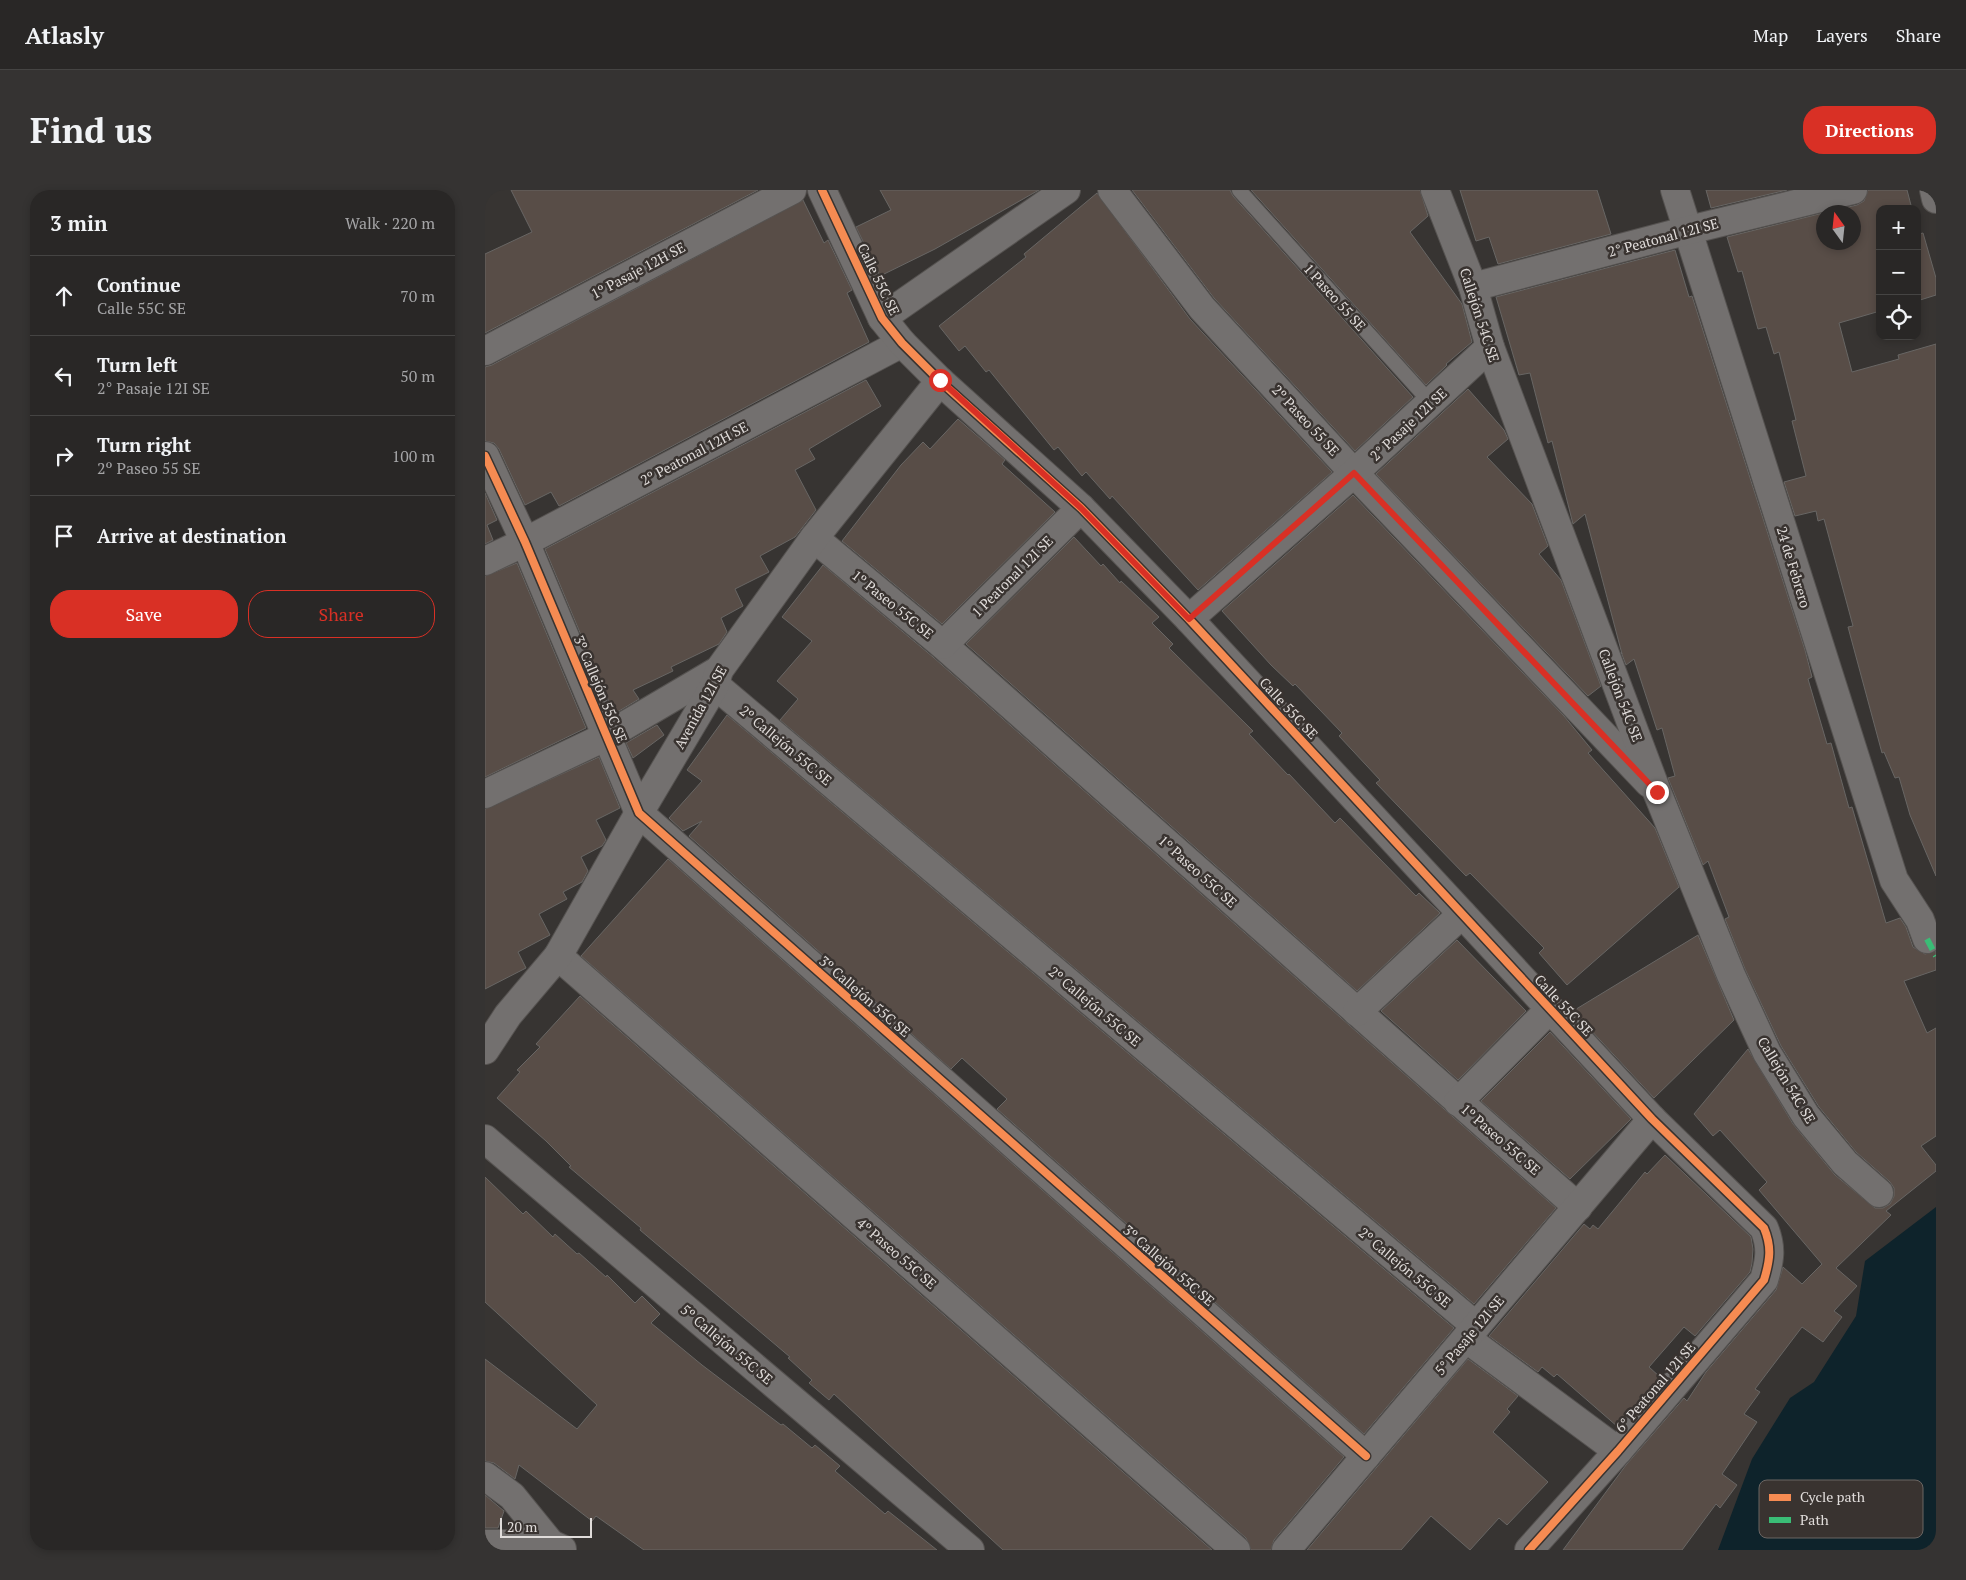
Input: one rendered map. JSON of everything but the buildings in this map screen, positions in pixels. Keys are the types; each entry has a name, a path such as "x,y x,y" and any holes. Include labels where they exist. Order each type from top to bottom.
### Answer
{"street":[{"name":"1º Pasaje 12H SE","path":"485,351 792,190"},
{"name":"Calle 55C SE","path":"822,190 882,318 902,343 1081,508 1189,619 1652,1119 1764,1228"},
{"path":"882,318 1067,190"},
{"name":"2º Paseo 55 SE","path":"1112,190 1202,308 1354,473 1657,792"},
{"name":"Callejón 54C SE","path":"1435,190 1473,287 1490,347 1657,792 1731,975 1767,1053 1806,1116 1845,1163 1879,1193"},
{"name":"24 de Febrero","path":"1675,190 1894,880 1920,920 1927,939"},
{"name":"2° Peatonal 12I SE","path":"1473,287 1689,230 1853,190"},
{"path":"1933,190 1936,199"},
{"name":"2º Peatonal 12H SE","path":"485,561 525,542 902,343"},
{"name":"2° Pasaje 12I SE","path":"1189,619 1354,473 1490,347"},
{"name":"Avenida 12I SE","path":"485,1050 496,1020 558,956 717,678 814,538 940,380"},
{"name":"3º Callejón 55C SE","path":"485,456 525,542 639,813 1366,1456"},
{"name":"1 Peatonal 12I SE","path":"943,645 1081,508"},
{"name":"1º Paseo 55C SE","path":"814,538 943,645 1578,1207"},
{"path":"485,794 607,736 717,678"},
{"name":"2º Callejón 55C SE","path":"717,678 1471,1333 1618,1451"},
{"path":"1357,1012 1462,914"},
{"name":"4º Paseo 55C SE","path":"558,956 1236,1550"},
{"path":"1458,1102 1550,1009"},
{"name":"5° Pasaje 12I SE","path":"1286,1550 1652,1119"},
{"name":"5º Callejón 55C SE","path":"485,1139 970,1550"},
{"name":"6° Peatonal 12I SE","path":"1529,1550 1618,1451 1764,1280 1770,1259 1770,1243 1764,1228"},
{"path":"485,1476 513,1496 555,1548"},
{"path":"485,1544 555,1548"}],"lane":[{"name":"1 Paseo 55 SE","path":"1239,190 1431,403"}],"water":[{"path":"1936,1207 1936,1550 1718,1550 1752,1459 1790,1398 1814,1382 1856,1316 1865,1261"}],"marked path":[{"path":"1927,939 1936,956"}],"cycle path":[{"path":"822,190 882,318 902,343 940,381 1081,508 1189,619 1652,1119 1764,1228 1769,1254 1764,1280 1618,1451 1529,1550"},
{"path":"485,456 525,542 639,813 1366,1456"}],"route":[{"path":"940,380 1081,508 1189,619 1354,473 1657,792"}]}
